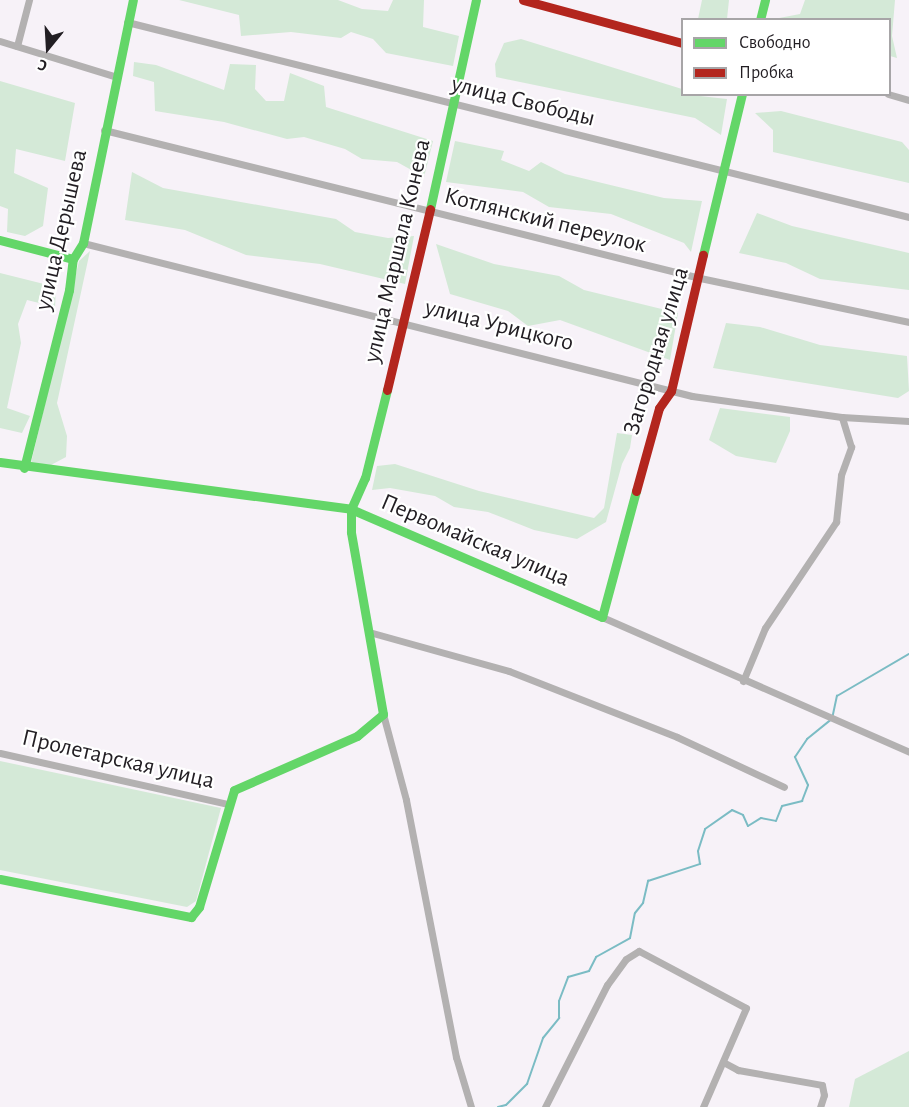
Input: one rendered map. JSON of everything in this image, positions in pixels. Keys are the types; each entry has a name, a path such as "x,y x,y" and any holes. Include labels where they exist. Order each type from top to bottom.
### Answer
{"street":[{"path":"16,46 29,0"},
{"name":"улица Дерышева","path":"24,468 74,259 83,243 104,129 133,0"},
{"name":"улица Маршала Конева","path":"351,509 365,478 405,322 476,0"},
{"path":"523,0 681,43"},
{"path":"760,18 765,0"},
{"name":"улица Свободы","path":"127,22 909,218"},
{"path":"0,41 117,77"},
{"path":"891,95 909,100"},
{"name":"Загородная улица","path":"602,617 659,408 671,391 700,278 742,96"},
{"name":"Котлянский переулок","path":"104,129 429,213 700,278 909,322"},
{"path":"0,240 74,259"},
{"name":"улица Урицкого","path":"83,243 405,322 671,391 842,417 909,421"},
{"path":"743,681 765,628 836,522 842,475 851,447 842,417"},
{"name":"Первомайская улица","path":"0,462 24,468 351,509 909,752"},
{"path":"351,509 351,532 383,714 406,800 456,1057 471,1107"},
{"path":"369,633 520,675 676,738 784,787"},
{"path":"0,879 191,917 199,907 234,790 247,782 357,736 383,714"},
{"name":"Пролетарская улица","path":"0,753 228,804"},
{"path":"545,1107 607,985 635,951 746,1008 725,1063 703,1107"},
{"path":"725,1063 738,1070 822,1085 824,1095 820,1107"}],"green space":[{"path":"179,0 338,0 362,9 388,11 393,0 424,0 423,27 459,36 453,66 386,53 373,39 351,32 341,38 291,32 241,36 239,15"},
{"path":"702,0 729,0 727,18 698,18"},
{"path":"805,0 895,0 892,36 897,58 891,56 891,18 779,18 800,14"},
{"path":"521,39 681,89 681,96 727,99 721,135 695,118 496,77 495,64 504,43"},
{"path":"134,62 156,65 224,90 230,64 256,65 255,89 266,101 284,101 290,73 324,86 326,107 433,141 424,177 397,162 362,159 345,149 304,137 287,139 224,122 155,111 154,82 133,76"},
{"path":"0,81 75,103 65,161 16,149 14,173 48,188 43,226 25,236 7,232 8,209 0,206"},
{"path":"781,111 902,142 909,150 909,183 773,152 773,130 755,113"},
{"path":"455,141 504,151 501,160 529,171 541,162 565,174 664,198 702,201 691,252 684,243 611,214 549,207 523,192 446,182"},
{"path":"132,172 163,188 336,219 355,232 388,238 414,236 405,284 320,264 246,255 185,230 125,220"},
{"path":"757,213 792,226 909,253 909,290 820,279 786,263 739,253"},
{"path":"436,244 494,264 559,276 584,290 678,313 670,360 560,320 528,326 508,311 450,294"},
{"path":"90,251 57,403 67,436 66,457 51,465 31,463 79,261"},
{"path":"0,273 56,287 55,307 27,300 18,324 21,343 7,408 30,416 22,433 0,428"},
{"path":"726,323 760,327 820,345 907,356 909,391 898,398 713,368"},
{"path":"720,408 790,417 790,431 776,463 736,456 709,440"},
{"path":"617,433 632,435 630,448 622,464 606,522 577,539 534,530 488,512 454,507 435,496 390,488 372,490 377,466 395,464 479,491 594,518 604,508"},
{"path":"0,761 221,808 196,901 187,907 0,870"},
{"path":"909,1051 909,1107 849,1107 855,1079"}],"waterway":[{"path":"498,1107 506,1105 527,1084 543,1038 559,1018 559,1001 568,977 589,971 596,957 630,938 635,913 643,903 648,881 700,864 698,851 705,829 732,810 743,815 748,826 761,818 776,821 782,806 802,801 808,785 795,757 807,739 832,719 837,696 909,654"}],"traffic: fast":[{"path":"24,468 69,290 73,259 83,243 133,0"},
{"path":"430,209 476,0"},
{"path":"760,18 765,0"},
{"path":"703,255 742,96"},
{"path":"0,240 73,259"},
{"path":"0,879 191,917 199,907 234,790 357,736 383,714 351,532 351,509 365,478 387,390"},
{"path":"0,462 351,509 602,617 636,491"}],"traffic: jam":[{"path":"523,0 681,43"},
{"path":"387,390 430,209"},
{"path":"636,491 659,408 671,391 703,255"}]}
